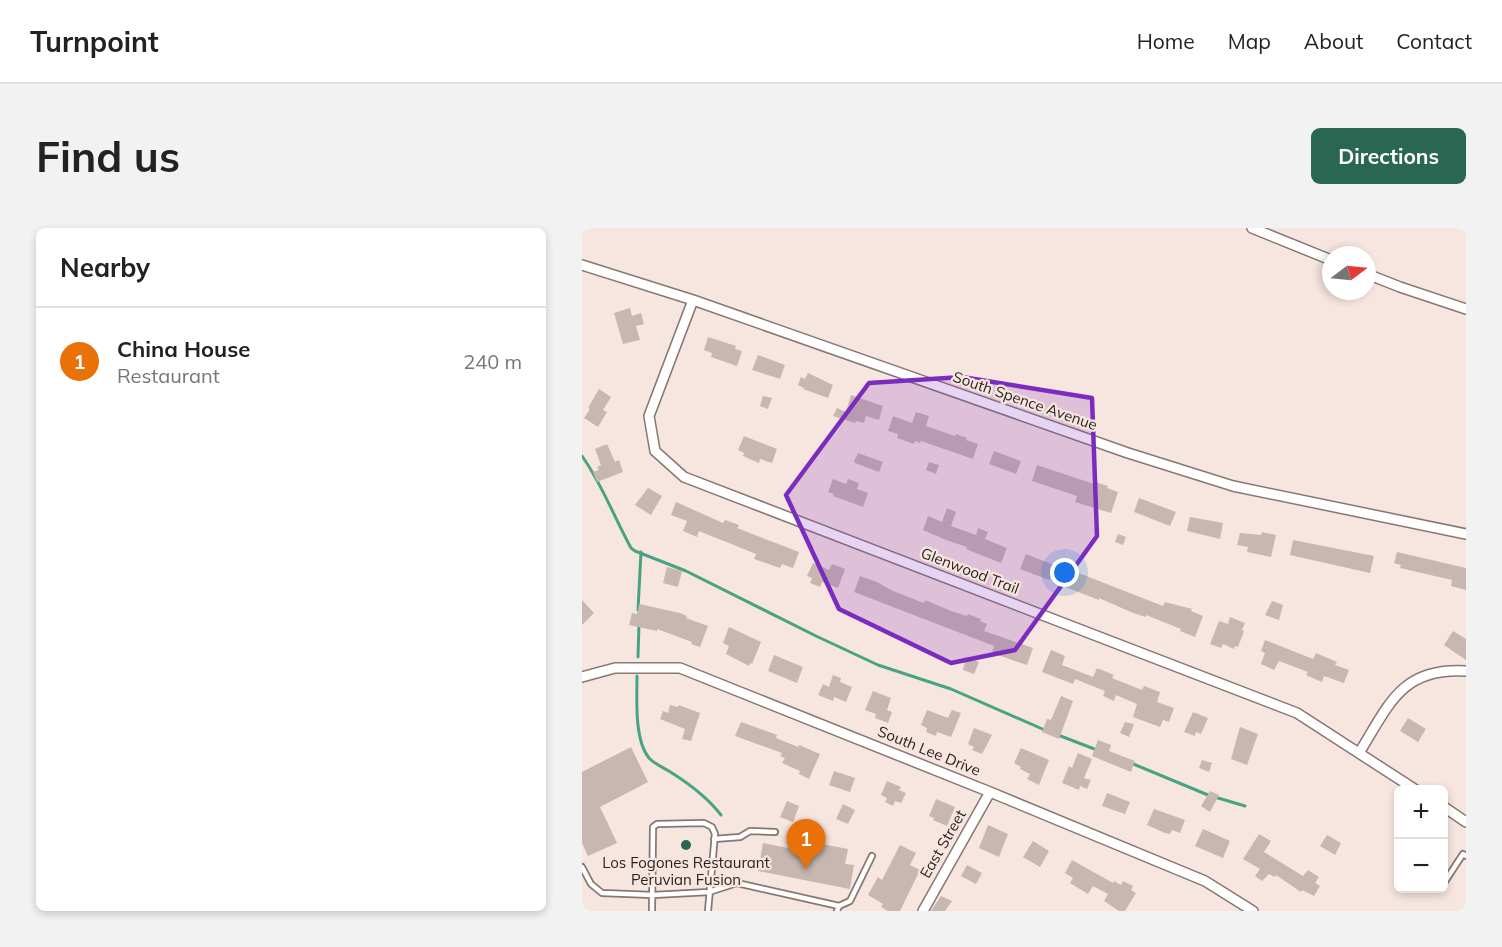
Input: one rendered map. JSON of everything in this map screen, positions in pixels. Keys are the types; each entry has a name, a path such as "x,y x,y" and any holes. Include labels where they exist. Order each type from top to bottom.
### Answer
{"street":[{"path":"1252,228 1322,256"},
{"name":"South Spence Avenue","path":"582,265 693,300 1128,453 1233,486 1466,534"},
{"path":"1376,278 1466,309"},
{"name":"Glenwood Trail","path":"693,300 649,416 655,451 684,477 1298,713 1410,785"},
{"name":"South Lee Drive","path":"582,677 615,668 680,668 1205,881 1250,910"},
{"path":"1359,753 1396,694 1416,678 1446,670 1466,671"},
{"name":"East Street","path":"923,911 990,792"},
{"path":"1448,810 1466,822"}],"lane":[{"path":"652,911 652,830 655,825 704,823 712,827 714,839 708,911"},
{"path":"714,839 740,837 750,831 775,832"},
{"path":"1448,876 1463,854 1466,856"},
{"path":"582,867 591,884 603,893 653,895 709,892 737,882 838,909 850,901 872,856"}],"highlighted area":[{"path":"962,377 1092,398 1097,536 1015,650 951,663 839,609 786,495 869,383"}],"building":[{"path":"630,308 632,316 641,313 644,324 636,326 640,340 623,344 614,313"},
{"path":"708,337 736,346 735,349 742,351 737,366 711,357 712,353 704,350"},
{"path":"758,355 785,365 780,379 752,370"},
{"path":"808,373 833,385 828,398 798,385 801,377 805,379"},
{"path":"599,389 611,397 603,410 607,412 598,427 584,418"},
{"path":"851,395 883,406 879,420 866,416 864,423 856,421 855,423 833,416 837,408 846,412"},
{"path":"763,396 772,398 768,409 760,406"},
{"path":"916,412 929,416 926,426 955,436 956,434 978,444 973,459 921,441 920,443 915,441 914,444 897,438 898,434 888,431 893,416 912,423"},
{"path":"744,436 777,449 772,463 760,459 759,463 743,456 744,453 738,450"},
{"path":"607,444 615,462 619,460 623,472 597,482 593,472 599,470 597,467 601,465 595,449"},
{"path":"994,451 1021,461 1016,474 989,464"},
{"path":"858,453 883,462 879,472 855,463"},
{"path":"929,462 939,465 936,474 926,470"},
{"path":"1037,465 1094,484 1095,482 1108,486 1107,488 1118,492 1111,513 1075,502 1077,496 1032,481"},
{"path":"833,479 846,484 848,479 859,483 857,489 868,493 863,507 828,492"},
{"path":"648,488 662,496 651,515 635,505"},
{"path":"1139,498 1176,512 1170,526 1134,512"},
{"path":"676,502 723,523 725,520 739,525 737,528 799,552 793,568 782,564 780,568 754,559 756,554 699,531 697,537 683,531 687,521 671,515"},
{"path":"947,508 956,512 951,526 976,535 978,528 988,532 985,539 1007,548 1001,563 923,530 928,516 942,522"},
{"path":"1190,517 1223,523 1220,539 1187,531"},
{"path":"1262,532 1276,535 1271,557 1247,552 1248,547 1237,545 1240,533 1261,535"},
{"path":"1118,534 1126,537 1123,545 1115,542"},
{"path":"1293,540 1374,556 1370,573 1290,555"},
{"path":"1397,552 1466,568 1466,590 1451,586 1452,580 1400,568 1401,565 1394,563"},
{"path":"1026,554 1054,565 1049,580 1020,569"},
{"path":"813,563 829,570 832,564 845,569 838,588 822,582 820,587 810,583 812,578 807,576"},
{"path":"667,567 682,571 678,587 663,583"},
{"path":"1071,570 1163,606 1165,602 1192,609 1191,611 1203,616 1195,637 1146,615 1146,617 1133,613 1099,598 1099,600 1065,587"},
{"path":"860,576 924,603 925,600 954,612 981,619 980,621 987,624 984,631 1033,648 1027,665 992,653 994,646 854,592"},
{"path":"582,600 594,613 582,625"},
{"path":"1272,601 1283,605 1279,620 1265,615"},
{"path":"639,604 680,613 687,616 686,618 708,626 700,647 657,629 657,631 629,625 632,613 637,614"},
{"path":"1230,617 1245,623 1238,647 1235,646 1234,649 1223,644 1221,648 1210,644 1219,621 1228,624"},
{"path":"729,627 761,642 749,666 726,654 729,646 723,643"},
{"path":"1453,631 1466,639 1466,660 1444,645"},
{"path":"1265,640 1313,659 1316,653 1337,662 1335,665 1349,670 1344,683 1324,676 1322,682 1306,675 1308,672 1279,661 1274,670 1261,664 1265,653 1261,651"},
{"path":"1051,650 1065,656 1062,665 1093,677 1097,668 1114,675 1112,678 1142,690 1144,686 1160,692 1157,702 1174,708 1169,722 1163,720 1160,727 1133,717 1137,704 1116,695 1114,701 1103,696 1105,691 1075,679 1073,684 1042,672"},
{"path":"774,655 803,667 797,683 768,671"},
{"path":"966,657 979,662 974,674 963,670"},
{"path":"833,675 841,678 840,682 852,687 846,702 834,697 833,701 818,695 823,684 829,687"},
{"path":"873,691 891,698 887,710 892,712 888,723 875,718 876,714 865,710"},
{"path":"1061,696 1073,701 1059,739 1042,732 1047,719 1051,720"},
{"path":"670,705 678,707 679,705 700,713 691,741 682,739 685,729 660,719 663,711 668,713"},
{"path":"927,710 948,718 952,710 961,713 951,737 937,732 936,736 926,732 927,728 921,725"},
{"path":"1193,712 1208,718 1201,734 1196,732 1195,736 1184,732"},
{"path":"1408,718 1426,729 1418,742 1400,731"},
{"path":"741,722 820,754 809,779 799,774 800,771 782,763 785,758 780,756 782,753 735,736"},
{"path":"1125,722 1134,724 1129,737 1120,733"},
{"path":"1240,727 1258,734 1247,765 1231,759"},
{"path":"974,728 992,735 982,754 972,750 974,747 968,744"},
{"path":"1098,740 1111,745 1109,751 1135,761 1131,772 1092,756"},
{"path":"631,747 648,782 600,807 617,843 588,856 582,843 582,772"},
{"path":"1021,748 1049,760 1039,785 1027,779 1030,774 1014,763"},
{"path":"1078,753 1092,759 1084,778 1091,780 1087,789 1080,786 1079,790 1062,783 1069,766 1072,768"},
{"path":"1202,760 1212,763 1209,772 1199,768"},
{"path":"834,771 855,778 850,792 829,785"},
{"path":"887,781 901,787 899,790 906,793 901,803 895,801 893,806 885,802 887,798 881,795"},
{"path":"1210,791 1219,795 1210,812 1201,806"},
{"path":"1107,793 1130,802 1125,814 1102,806"},
{"path":"936,799 955,807 947,826 929,816"},
{"path":"787,801 799,806 793,822 780,817"},
{"path":"843,804 855,810 848,824 836,819"},
{"path":"1154,809 1185,820 1180,833 1172,830 1170,834 1165,833 1147,825"},
{"path":"988,825 1008,834 999,857 979,848"},
{"path":"1203,829 1230,841 1223,858 1195,846"},
{"path":"1259,834 1271,841 1264,852 1303,876 1308,870 1319,877 1315,883 1320,886 1314,896 1302,890 1301,892 1276,875 1275,877 1269,874 1262,881 1255,876 1260,869 1243,859"},
{"path":"1327,835 1341,843 1335,855 1320,846"},
{"path":"790,838 848,849 845,864 854,865 850,889 758,871 763,843 788,848"},
{"path":"1033,841 1049,851 1040,867 1023,857"},
{"path":"900,845 916,853 910,865 920,870 900,911 888,911 881,907 883,904 868,895 878,877 882,880"},
{"path":"1072,860 1113,883 1114,881 1121,885 1123,881 1133,886 1131,890 1136,893 1125,911 1119,911 1104,901 1108,894 1093,886 1088,894 1070,883 1073,878 1065,873"},
{"path":"967,865 982,873 976,884 961,876"},
{"path":"941,896 952,901 945,911 931,911"}],"waterway":[{"path":"582,456 602,489 631,548 635,551 686,571 878,665 951,689 1047,731"},
{"path":"638,610 641,552"},
{"path":"638,657 639,623"},
{"path":"637,676 637,719 644,750 649,758 698,792 721,815"},
{"path":"1058,735 1097,750"},
{"path":"1131,763 1208,795 1245,806"}],"place":[{"name":"Los Fogones Restaurant Peruvian Fusion","path":"686,845"},
{"name":"China House","path":"806,869"}]}
